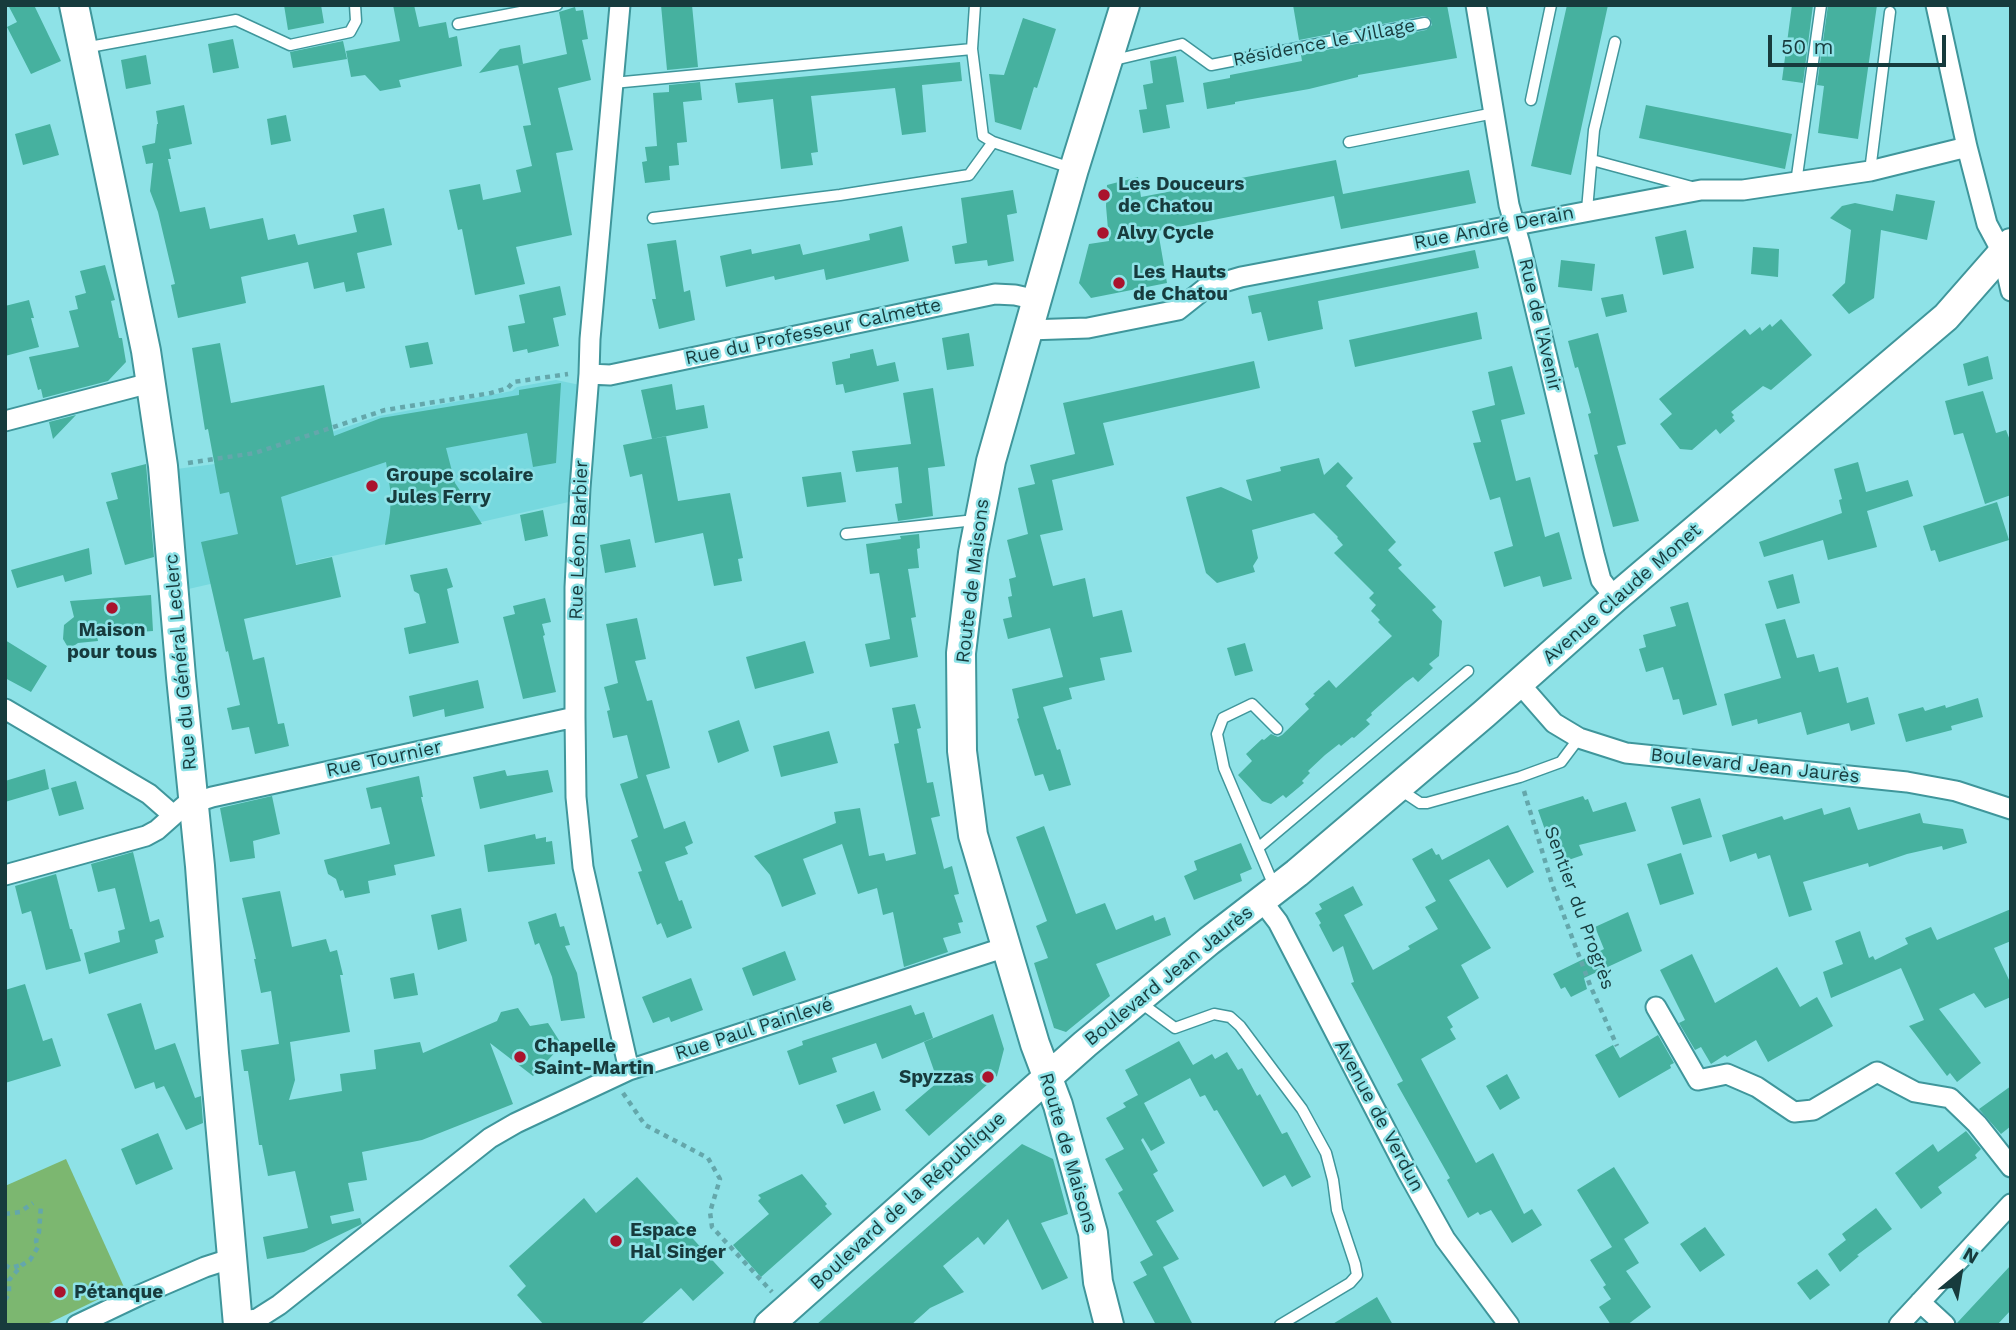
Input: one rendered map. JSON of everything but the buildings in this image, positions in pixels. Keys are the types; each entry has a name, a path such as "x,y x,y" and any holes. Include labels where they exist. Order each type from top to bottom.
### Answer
{"street":[{"name":"Rue du Général Leclerc","path":"74,5 146,351 163,466 183,809 200,866 238,1323"},
{"name":"Rue Léon Barbier","path":"620,5 590,339 575,587 576,797 583,867 620,1074"},
{"name":"Route de Maisons","path":"1109,1325 1098,1282 1093,1233 1058,1105 1035,1045 974,835 962,751 961,653 973,553 991,461 1074,169 1125,5"},
{"name":"Rue de l'Avenir","path":"1476,5 1509,205 1601,580 1615,598"},
{"path":"1936,5 1987,224 2007,247 2011,291"},
{"name":"Rue André Derain","path":"1028,330 1088,328 1178,310 1207,287 1241,277 1701,190 1743,190 1870,171 1967,147"},
{"name":"Avenue Claude Monet","path":"1277,889 1951,313 2007,247"},
{"name":"Rue du Professeur Calmette","path":"589,374 610,374 995,294 1037,300"},
{"path":"5,421 150,383"},
{"name":"Boulevard Jean Jaurès","path":"1519,683 1554,723 1579,738 1626,753 1907,782 1956,791 2011,809"},
{"path":"5,709 149,794 183,809 146,836 5,875"},
{"name":"Rue Tournier","path":"183,809 212,797 575,718"},
{"name":"Boulevard Jean Jaurès","path":"1048,1078 1209,941 1277,889"},
{"name":"Avenue de Verdun","path":"1277,889 1278,922 1407,1171 1445,1239 1509,1325"},
{"name":"Rue Paul Painlevé","path":"238,1323 257,1319 279,1305 490,1138 516,1123 620,1074 1006,947"},
{"path":"1656,1007 1698,1080 1727,1074 1757,1087 1794,1112 1813,1110 1877,1072 1915,1092 1950,1098 1977,1124 2011,1167"},
{"name":"Boulevard de la République","path":"778,1317 1048,1078"},
{"path":"1899,1325 2011,1205"},
{"path":"77,1325 205,1267 233,1258"},
{"path":"1920,1302 1944,1325"}],"lane":[{"path":"83,48 236,20 290,46 350,32 356,21 355,5"},
{"path":"458,24 557,5"},
{"path":"975,5 972,48 982,136 1074,169"},
{"path":"1531,100 1551,5"},
{"path":"1796,184 1821,5"},
{"path":"1870,171 1890,12"},
{"name":"Résidence le Village","path":"1107,62 1182,44 1212,65 1425,23"},
{"path":"1587,210 1594,130 1615,42"},
{"path":"613,83 972,48"},
{"path":"1349,142 1494,113"},
{"path":"653,218 840,195 970,175 993,142"},
{"path":"1592,160 1701,190"},
{"path":"846,534 979,520"},
{"path":"1258,848 1468,671"},
{"path":"1277,730 1252,704 1223,718 1217,734 1224,768 1277,889"},
{"path":"1397,788 1420,803 1427,803 1520,777 1561,762 1579,738"},
{"path":"1139,1001 1175,1028 1214,1014 1230,1017 1240,1026 1302,1109 1326,1153 1337,1210 1357,1275 1350,1283 1280,1325"}],"path":[{"path":"163,466 255,453 386,410 491,393 508,388 513,382 560,374 589,374"},
{"name":"Sentier du Progrès","path":"1520,777 1552,884 1590,985 1617,1046"},
{"path":"620,1074 645,1125 708,1158 720,1180 710,1212 712,1227 778,1317"},
{"path":"5,1214 20,1212 33,1203"},
{"path":"5,1300 9,1294 9,1280 30,1260 38,1247 36,1241 41,1205"},
{"path":"5,1265 10,1268 22,1265"}],"shaded area":[{"name":"Groupe scolaire Jules Ferry","path":"556,380 580,385 573,501 184,590 169,470 269,453 379,416"}],"green space":[{"path":"66,1159 124,1287 45,1325 5,1325 5,1186"}],"place":[{"name":"Les Douceurs de Chatou","path":"1104,195"},
{"name":"Alvy Cycle","path":"1103,233"},
{"name":"Les Hauts de Chatou","path":"1119,283"},
{"name":"Groupe scolaire Jules Ferry","path":"372,486"},
{"name":"Maison pour tous","path":"112,608"},
{"name":"Chapelle Saint-Martin","path":"520,1057"},
{"name":"Spyzzas","path":"988,1077"},
{"name":"Espace Hal Singer","path":"616,1241"},
{"name":"Pétanque","path":"60,1292"}]}
